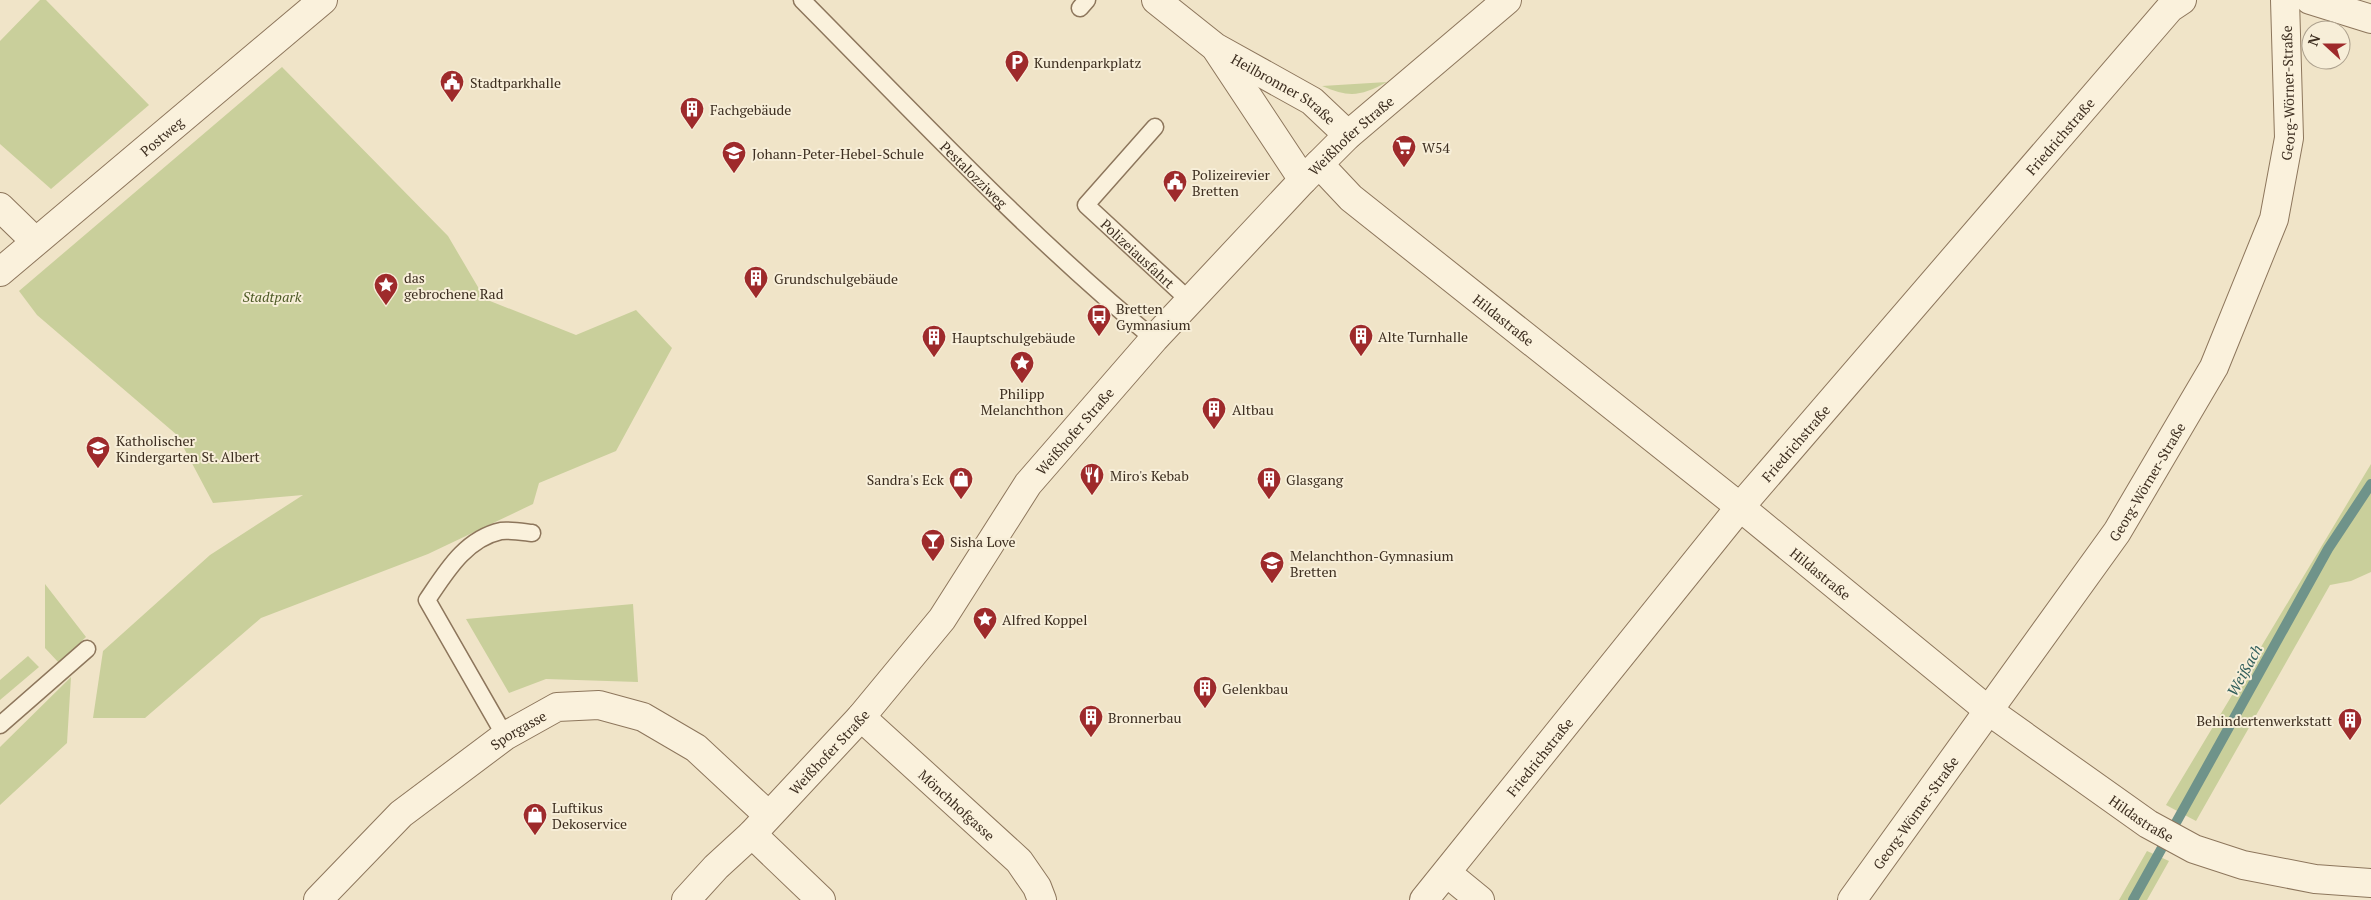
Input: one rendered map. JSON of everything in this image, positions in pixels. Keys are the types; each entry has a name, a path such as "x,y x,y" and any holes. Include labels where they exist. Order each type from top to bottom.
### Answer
{"street":[{"name":"Postweg","path":"0,272 323,0"},
{"name":"Heilbronner Straße","path":"1156,0 1215,47 1312,100 1348,135"},
{"name":"Friedrichstraße","path":"1424,900 1740,507 2170,8 2182,0"},
{"name":"Georg-Wörner-Straße","path":"1852,900 2117,532 2214,367 2274,219 2289,138 2285,0"},
{"path":"2310,0 2371,19"},
{"name":"Weißhofer Straße","path":"686,900 716,867 760,825 861,717 942,619 1028,484 1154,339 1348,135 1499,3"},
{"name":"Heilbronner Straße","path":"1215,47 1311,172"},
{"name":"Hildastraße","path":"1311,172 1351,198 1740,507 1989,711 2148,824 2194,849 2243,864 2315,879 2371,883"},
{"path":"0,207 35,241"},
{"name":"Sporgasse","path":"318,900 401,814 505,736 557,707 599,705 643,717 696,748 821,900"},
{"name":"Mönchhofgasse","path":"861,717 1019,861 1037,887 1042,900"},
{"path":"1447,873 1480,900"}],"lane":[{"name":"Pestalozziweg","path":"802,0 985,185 1121,312 1154,339"},
{"name":"Polizeiausfahrt","path":"1155,127 1086,205 1190,301"},
{"path":"505,736 427,600 450,566 468,547 486,536 503,531 532,533"},
{"path":"0,726 87,649"}],"green space":[{"path":"40,0 46,0 149,105 51,189 0,144 0,41"},
{"name":"Stadtpark","path":"282,67 448,236 485,299 576,335 636,310 672,348 616,451 539,483 533,504 428,554 261,618 145,718 93,718 103,651 210,555 303,495 213,503 177,435 37,315 19,291"},
{"path":"1387,82 1362,93 1355,94 1348,94 1322,86"},
{"path":"2371,464 2371,572 2351,581 2330,585 2196,821 2166,805"},
{"path":"45,584 86,637 59,663 45,648"},
{"path":"633,604 638,682 546,679 509,693 466,619"},
{"path":"28,656 39,667 0,700 0,680"},
{"path":"71,677 67,743 0,805 0,747"},
{"path":"2147,851 2169,861 2147,900 2119,900"}],"waterway":[{"name":"Weißach","path":"2133,900 2328,549 2371,484"}],"place":[{"name":"Kundenparkplatz","path":"1017,83"},
{"name":"Stadtparkhalle","path":"452,103"},
{"name":"Fachgebäude","path":"692,130"},
{"name":"W54","path":"1404,168"},
{"name":"Johann-Peter-Hebel-Schule","path":"734,174"},
{"name":"Polizeirevier Bretten","path":"1175,203"},
{"name":"Grundschulgebäude","path":"756,299"},
{"name":"das gebrochene Rad","path":"386,306"},
{"name":"Bretten Gymnasium","path":"1099,337"},
{"name":"Alte Turnhalle","path":"1361,357"},
{"name":"Hauptschulgebäude","path":"934,358"},
{"name":"Philipp Melanchthon","path":"1022,384"},
{"name":"Altbau","path":"1214,430"},
{"name":"Katholischer Kindergarten St. Albert","path":"98,469"},
{"name":"Miro's Kebab","path":"1092,496"},
{"name":"Sandra's Eck","path":"961,500"},
{"name":"Glasgang","path":"1269,500"},
{"name":"Sisha Love","path":"933,562"},
{"name":"Melanchthon-Gymnasium Bretten","path":"1272,584"},
{"name":"Alfred Koppel","path":"985,640"},
{"name":"Gelenkbau","path":"1205,709"},
{"name":"Bronnerbau","path":"1091,738"},
{"name":"Behindertenwerkstatt","path":"2350,741"},
{"name":"Luftikus Dekoservice","path":"535,836"}]}
